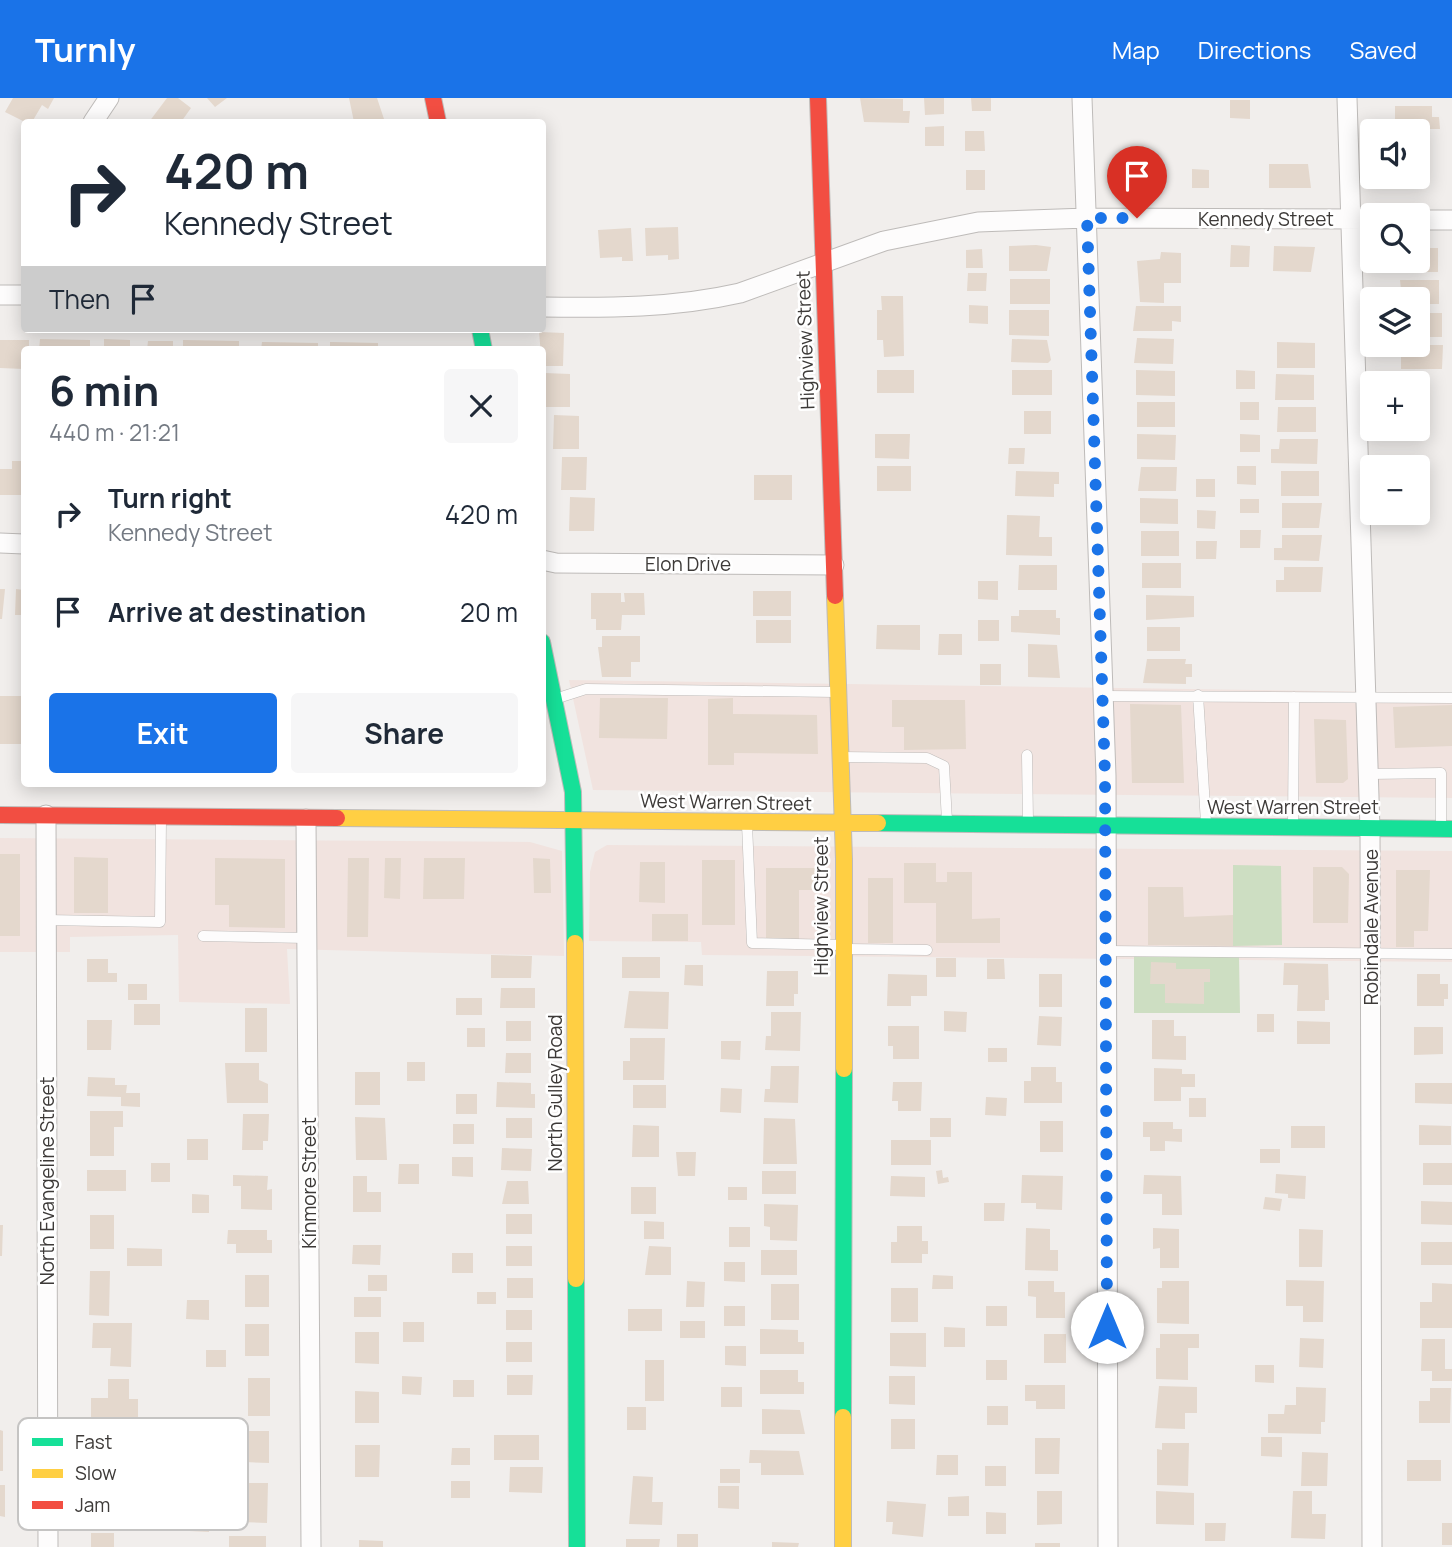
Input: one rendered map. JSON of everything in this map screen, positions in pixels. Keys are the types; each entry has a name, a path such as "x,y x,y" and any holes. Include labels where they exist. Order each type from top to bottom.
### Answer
{"street":[{"path":"95,119 108,98"},
{"path":"433,98 437,119"},
{"name":"Highview Street","path":"818,98 840,757 844,1547"},
{"path":"1082,98 1103,695 1107,951 1108,1547"},
{"name":"Robindale Avenue","path":"1347,98 1370,828 1372,1547"},
{"name":"Kennedy Street","path":"546,307 636,307 716,298 884,241 947,226 1009,219 1360,219"},
{"path":"1430,220 1452,220"},
{"path":"0,295 21,295"},
{"path":"0,543 21,544"},
{"name":"Elon Drive","path":"546,561 834,565"},
{"name":"North Gulley Road","path":"546,661 573,792 577,1547"},
{"name":"West Warren Street","path":"0,815 1446,829"},
{"name":"North Evangeline Street","path":"46,815 48,1418"},
{"name":"Kinmore Street","path":"306,819 312,1547"}],"lane":[{"path":"554,699 586,689 838,692"},
{"path":"1103,695 1452,698"},
{"path":"1198,695 1207,827"},
{"path":"1293,828 1294,697"},
{"path":"1027,755 1028,825"},
{"path":"840,757 927,758 944,766 948,825"},
{"path":"1369,774 1441,772 1446,829"},
{"path":"46,920 160,922 161,816"},
{"path":"747,823 752,943 927,950"},
{"path":"203,936 307,937"},
{"path":"1107,951 1452,954"}],"shaded area":[{"path":"569,680 1452,693 1452,798 593,790"},
{"path":"0,838 530,842 562,851 564,956 287,949 290,1004 179,1002 178,935 70,937 70,952 0,952"},
{"path":"607,845 1452,851 1452,962 702,955 701,942 589,941 590,872 595,852"}],"green space":[{"path":"1233,865 1281,866 1282,945 1233,946"},
{"path":"1134,956 1239,957 1240,1013 1134,1013"}],"building":[{"path":"13,98 54,98 48,109 42,105 34,119 21,120 5,112"},
{"path":"167,98 178,98 191,108 183,119 151,119"},
{"path":"207,98 227,98 215,107"},
{"path":"349,98 377,98 384,119 353,119"},
{"path":"860,98 903,99 903,111 910,111 909,123 864,122"},
{"path":"924,98 944,98 944,114 925,115"},
{"path":"971,98 991,98 991,111 972,111"},
{"path":"1230,100 1250,100 1250,119 1230,118"},
{"path":"1395,106 1432,106 1432,117 1439,117 1440,129 1430,129 1430,119 1395,119"},
{"path":"944,126 944,146 925,146 925,127"},
{"path":"965,131 984,131 985,151 965,151"},
{"path":"1269,164 1308,164 1311,188 1269,188"},
{"path":"1192,169 1209,170 1209,188 1192,188"},
{"path":"966,170 985,170 985,190 966,190"},
{"path":"678,227 679,259 668,260 668,255 646,256 645,228"},
{"path":"631,228 633,261 622,261 622,257 600,258 598,230"},
{"path":"1231,245 1250,246 1249,267 1230,267"},
{"path":"1009,246 1051,247 1047,271 1009,271"},
{"path":"1274,246 1315,247 1311,272 1273,271"},
{"path":"1430,248 1438,248 1438,272 1430,272"},
{"path":"982,249 983,268 966,268 966,250"},
{"path":"1161,252 1181,253 1181,283 1164,283 1164,303 1140,302 1137,261 1160,259"},
{"path":"968,273 987,273 986,291 967,291"},
{"path":"1010,279 1050,279 1050,304 1010,304"},
{"path":"1400,280 1439,280 1439,304 1430,304 1430,287 1401,287"},
{"path":"881,296 903,296 904,356 884,357 883,340 877,340 877,310 882,310"},
{"path":"969,305 988,306 988,324 969,323"},
{"path":"1136,306 1181,306 1181,322 1172,321 1172,331 1133,331"},
{"path":"1009,310 1049,310 1049,336 1009,335"},
{"path":"1430,313 1442,313 1442,337 1430,337"},
{"path":"539,333 564,333 563,366 546,366 546,346 540,346"},
{"path":"1137,338 1174,339 1173,364 1134,363"},
{"path":"40,339 90,340 90,346 39,346"},
{"path":"104,339 130,340 130,346 104,346"},
{"path":"1012,339 1047,340 1051,360 1048,363 1011,362"},
{"path":"0,340 29,340 29,346 21,346 21,369 0,368"},
{"path":"183,340 239,341 239,346 183,346"},
{"path":"148,341 173,341 173,346 147,346"},
{"path":"262,342 318,343 318,346 262,346"},
{"path":"330,342 378,343 378,346 330,346"},
{"path":"1277,342 1315,343 1315,368 1277,368"},
{"path":"1430,345 1443,345 1442,369 1401,369 1401,357 1430,357"},
{"path":"877,370 914,370 914,393 877,393"},
{"path":"1012,370 1052,370 1052,395 1012,395"},
{"path":"1136,370 1175,371 1175,396 1136,395"},
{"path":"1236,370 1255,371 1255,389 1236,389"},
{"path":"546,373 570,374 570,407 546,407"},
{"path":"1276,374 1314,375 1314,400 1275,400"},
{"path":"1137,402 1175,402 1175,427 1137,427"},
{"path":"1240,402 1259,402 1259,420 1240,420"},
{"path":"1278,407 1316,407 1316,432 1277,432"},
{"path":"1024,411 1051,411 1051,434 1024,434"},
{"path":"554,415 579,416 579,449 553,449"},
{"path":"875,434 910,434 909,459 875,458"},
{"path":"1137,434 1176,435 1175,460 1137,459"},
{"path":"1240,434 1260,435 1260,452 1240,452"},
{"path":"1280,439 1318,439 1317,464 1271,463 1271,449 1279,449"},
{"path":"1009,448 1025,448 1024,464 1008,464"},
{"path":"562,457 587,457 586,490 561,490"},
{"path":"12,461 21,461 21,495 0,495 0,469 12,469"},
{"path":"877,466 911,466 911,491 877,491"},
{"path":"1237,466 1256,466 1256,485 1237,484"},
{"path":"1141,467 1177,467 1176,491 1138,491"},
{"path":"1016,471 1059,472 1059,484 1054,484 1054,497 1015,496"},
{"path":"1281,471 1319,471 1319,496 1281,496"},
{"path":"754,475 792,475 792,500 754,500"},
{"path":"1196,479 1215,479 1215,497 1196,497"},
{"path":"570,497 595,498 594,531 569,531"},
{"path":"1140,498 1178,499 1178,524 1140,523"},
{"path":"1240,499 1259,499 1259,513 1240,513"},
{"path":"1282,503 1322,503 1319,528 1282,528"},
{"path":"1197,510 1216,511 1215,529 1197,528"},
{"path":"1007,515 1040,516 1039,537 1052,537 1052,556 1006,555"},
{"path":"1240,530 1261,530 1260,548 1240,548"},
{"path":"1141,531 1179,531 1179,556 1141,556"},
{"path":"1282,535 1322,535 1319,561 1274,560 1274,548 1282,548"},
{"path":"1196,541 1217,541 1216,559 1196,559"},
{"path":"1142,563 1181,563 1181,588 1142,588"},
{"path":"1019,565 1057,565 1057,590 1018,590"},
{"path":"1284,567 1323,567 1321,592 1276,592 1276,580 1284,580"},
{"path":"978,581 998,581 998,600 978,599"},
{"path":"0,589 5,589 2,619 0,619"},
{"path":"16,589 21,590 21,615 15,615"},
{"path":"753,591 791,591 791,616 753,616"},
{"path":"591,593 621,593 621,602 625,602 624,593 644,593 645,615 622,615 621,630 596,630 596,619 591,619"},
{"path":"1146,595 1194,596 1194,617 1146,620"},
{"path":"1019,610 1056,610 1056,618 1060,618 1060,635 1011,632 1011,616 1019,616"},
{"path":"756,620 791,620 791,643 756,643"},
{"path":"978,620 999,620 999,641 978,641"},
{"path":"877,625 920,625 920,650 876,649"},
{"path":"1147,627 1180,627 1180,651 1147,651"},
{"path":"939,634 962,634 962,655 938,655"},
{"path":"602,636 640,636 640,662 631,662 631,677 602,677 598,647 602,647"},
{"path":"1028,644 1057,645 1060,678 1028,677"},
{"path":"1147,659 1186,659 1185,664 1192,664 1192,677 1186,677 1186,684 1143,683"},
{"path":"980,664 1001,664 1001,685 980,685"},
{"path":"0,696 21,696 21,744 0,744"},
{"path":"600,698 668,698 667,739 599,738"},
{"path":"733,698 733,714 817,715 818,754 734,753 734,765 708,765 708,699"},
{"path":"892,700 965,700 966,749 904,750 904,727 892,727"},
{"path":"1130,704 1181,705 1184,783 1132,783"},
{"path":"1452,705 1452,746 1395,748 1393,707"},
{"path":"1314,719 1346,720 1348,779 1343,783 1316,783"},
{"path":"0,854 20,854 20,936 0,936"},
{"path":"74,857 108,858 108,913 74,913"},
{"path":"215,858 285,859 285,928 229,927 229,905 215,905"},
{"path":"348,858 369,858 368,937 347,937"},
{"path":"385,858 401,858 400,899 384,898"},
{"path":"424,858 465,858 464,899 423,899"},
{"path":"533,858 550,859 551,893 534,893"},
{"path":"702,860 735,860 735,925 702,925"},
{"path":"640,862 665,862 665,903 639,902"},
{"path":"904,863 936,863 936,882 947,882 947,872 972,872 972,919 1000,918 1000,943 936,943 936,903 904,903"},
{"path":"1313,867 1342,867 1349,874 1348,923 1313,923"},
{"path":"766,868 818,868 818,890 799,890 799,939 766,939"},
{"path":"1396,870 1430,870 1428,931 1414,931 1414,947 1396,947"},
{"path":"868,878 893,878 893,943 868,943"},
{"path":"1148,887 1183,887 1184,917 1233,915 1233,946 1148,945"},
{"path":"652,914 688,914 688,941 652,941"},
{"path":"491,955 532,956 531,978 491,978"},
{"path":"622,957 660,957 660,978 622,978"},
{"path":"936,958 956,958 956,977 936,977"},
{"path":"87,959 108,959 108,973 117,973 117,982 87,982"},
{"path":"987,959 1004,959 1005,979 987,979"},
{"path":"1151,962 1176,963 1176,969 1210,969 1210,982 1204,982 1204,1004 1165,1003 1165,984 1150,984"},
{"path":"1284,963 1328,964 1329,1000 1325,1000 1325,1011 1297,1011 1298,985 1283,985"},
{"path":"685,965 703,965 703,986 684,985"},
{"path":"767,971 798,971 798,994 794,994 794,1006 766,1006"},
{"path":"888,974 927,975 927,996 911,996 911,1006 887,1006"},
{"path":"1039,974 1062,974 1062,1007 1039,1007"},
{"path":"1417,974 1440,974 1440,984 1448,984 1448,999 1444,999 1444,1006 1417,1006"},
{"path":"128,984 147,984 147,1000 128,1000"},
{"path":"501,988 535,988 535,1008 500,1008"},
{"path":"629,991 669,992 668,1029 624,1028"},
{"path":"456,998 482,998 482,1015 456,1015"},
{"path":"134,1004 160,1004 160,1025 134,1025"},
{"path":"245,1008 267,1008 267,1052 245,1052"},
{"path":"944,1011 967,1012 966,1032 944,1031"},
{"path":"771,1012 801,1012 800,1051 765,1050 766,1036 771,1036"},
{"path":"1257,1014 1274,1014 1274,1032 1257,1032"},
{"path":"1039,1016 1062,1017 1061,1046 1037,1045"},
{"path":"87,1020 112,1020 111,1050 87,1050"},
{"path":"1152,1020 1174,1020 1174,1036 1186,1036 1186,1060 1152,1059"},
{"path":"506,1021 531,1021 531,1041 506,1041"},
{"path":"1297,1021 1330,1022 1330,1044 1297,1044"},
{"path":"888,1026 919,1026 919,1059 893,1059 893,1046 888,1046"},
{"path":"1414,1027 1443,1027 1443,1054 1414,1055"},
{"path":"467,1028 485,1028 485,1047 467,1047"},
{"path":"630,1038 665,1038 664,1080 623,1080 623,1061 630,1061"},
{"path":"721,1041 741,1041 740,1060 721,1059"},
{"path":"988,1048 1007,1048 1007,1062 988,1062"},
{"path":"506,1053 531,1053 531,1073 505,1073"},
{"path":"407,1062 425,1062 425,1081 407,1081"},
{"path":"225,1063 259,1063 259,1080 268,1084 268,1103 227,1103"},
{"path":"771,1066 799,1066 798,1103 764,1102 765,1089 770,1089"},
{"path":"1031,1067 1056,1067 1056,1082 1062,1082 1062,1103 1024,1103 1024,1081 1031,1081"},
{"path":"1154,1068 1182,1069 1182,1074 1195,1074 1195,1087 1181,1087 1181,1101 1154,1101"},
{"path":"355,1072 380,1072 380,1105 355,1105"},
{"path":"88,1077 115,1078 115,1085 127,1085 126,1093 140,1093 140,1107 121,1106 121,1097 87,1096"},
{"path":"497,1082 531,1083 531,1094 535,1094 535,1108 496,1107"},
{"path":"893,1082 922,1082 921,1111 898,1111 898,1101 892,1101"},
{"path":"1415,1083 1452,1083 1452,1104 1415,1103"},
{"path":"633,1085 666,1085 666,1108 633,1108"},
{"path":"721,1088 742,1089 741,1113 720,1112"},
{"path":"456,1094 477,1094 477,1114 456,1114"},
{"path":"986,1097 1007,1098 1006,1116 985,1115"},
{"path":"1189,1098 1206,1098 1206,1117 1189,1117"},
{"path":"90,1111 123,1111 123,1127 114,1127 114,1156 90,1156"},
{"path":"243,1114 269,1114 268,1141 263,1141 263,1150 242,1150"},
{"path":"355,1117 385,1118 387,1160 356,1160"},
{"path":"506,1118 532,1118 532,1138 506,1138"},
{"path":"764,1118 795,1119 797,1164 763,1164"},
{"path":"930,1118 951,1118 951,1137 930,1137"},
{"path":"1040,1121 1063,1121 1063,1152 1040,1152"},
{"path":"1143,1122 1173,1122 1173,1129 1182,1129 1182,1142 1165,1141 1165,1151 1150,1151 1150,1137 1143,1137"},
{"path":"453,1124 474,1124 474,1144 453,1144"},
{"path":"633,1125 659,1126 659,1157 632,1157"},
{"path":"1419,1125 1451,1126 1451,1145 1419,1145"},
{"path":"1291,1126 1325,1126 1325,1148 1291,1148"},
{"path":"187,1139 208,1139 208,1160 187,1160"},
{"path":"891,1140 931,1140 931,1165 891,1165"},
{"path":"502,1148 532,1149 531,1171 501,1170"},
{"path":"1260,1149 1280,1149 1280,1163 1260,1163"},
{"path":"676,1152 696,1152 695,1176 678,1176"},
{"path":"452,1157 473,1157 473,1177 452,1176"},
{"path":"151,1163 170,1163 170,1182 151,1182"},
{"path":"1423,1163 1452,1163 1452,1185 1423,1185"},
{"path":"399,1164 419,1164 419,1184 398,1184"},
{"path":"87,1170 126,1170 126,1191 87,1191"},
{"path":"942,1170 943,1178 948,1177 949,1182 938,1184 936,1171"},
{"path":"762,1171 796,1171 796,1194 762,1194"},
{"path":"1276,1174 1306,1176 1305,1199 1288,1198 1288,1194 1275,1193"},
{"path":"233,1175 268,1176 267,1190 272,1189 272,1210 241,1209 241,1186 233,1186"},
{"path":"1022,1175 1063,1176 1062,1210 1036,1209 1036,1203 1021,1203"},
{"path":"1144,1175 1181,1176 1182,1215 1162,1215 1162,1194 1143,1194"},
{"path":"353,1176 367,1176 367,1192 381,1192 381,1212 353,1212"},
{"path":"891,1176 925,1177 925,1197 890,1196"},
{"path":"507,1181 528,1181 529,1204 502,1204"},
{"path":"631,1187 656,1187 656,1214 631,1214"},
{"path":"728,1187 747,1187 747,1200 728,1200"},
{"path":"192,1194 209,1195 209,1213 192,1213"},
{"path":"1265,1197 1282,1199 1280,1211 1263,1209"},
{"path":"1421,1201 1452,1202 1452,1225 1421,1224"},
{"path":"984,1203 1005,1203 1004,1221 984,1221"},
{"path":"764,1204 798,1205 797,1241 770,1240 770,1227 764,1226"},
{"path":"506,1214 532,1214 532,1234 506,1234"},
{"path":"90,1215 114,1215 114,1249 90,1249"},
{"path":"644,1221 664,1222 664,1239 644,1239"},
{"path":"0,1225 3,1225 2,1256 0,1256"},
{"path":"897,1226 922,1226 922,1241 928,1241 928,1254 922,1254 922,1263 891,1263 891,1242 897,1242"},
{"path":"729,1227 750,1227 750,1247 729,1247"},
{"path":"1026,1228 1050,1229 1050,1250 1058,1250 1058,1271 1025,1270"},
{"path":"1153,1228 1179,1229 1179,1268 1160,1268 1160,1248 1153,1249"},
{"path":"1299,1229 1323,1230 1322,1267 1299,1267"},
{"path":"228,1230 267,1230 267,1240 272,1240 272,1253 236,1253 236,1244 227,1244"},
{"path":"1421,1242 1452,1242 1452,1265 1421,1265"},
{"path":"353,1245 381,1245 380,1265 352,1264"},
{"path":"506,1246 532,1246 532,1266 506,1266"},
{"path":"649,1246 671,1247 671,1275 645,1275"},
{"path":"127,1248 162,1249 162,1266 127,1266"},
{"path":"761,1250 797,1250 797,1275 761,1275"},
{"path":"452,1253 473,1253 473,1273 452,1273"},
{"path":"724,1262 745,1262 745,1282 724,1281"},
{"path":"90,1271 110,1271 109,1316 89,1315"},
{"path":"245,1275 269,1275 269,1307 245,1307"},
{"path":"368,1275 387,1275 387,1291 368,1291"},
{"path":"933,1275 953,1276 953,1289 932,1289"},
{"path":"507,1278 533,1278 533,1298 507,1298"},
{"path":"1286,1280 1324,1281 1323,1322 1303,1322 1303,1306 1286,1306"},
{"path":"687,1281 705,1282 704,1307 686,1307"},
{"path":"1028,1281 1054,1281 1054,1292 1065,1292 1065,1318 1036,1318 1036,1297 1028,1296"},
{"path":"1162,1281 1189,1281 1189,1324 1157,1323 1157,1288 1162,1288"},
{"path":"1432,1283 1452,1284 1452,1328 1420,1328 1420,1302 1432,1302"},
{"path":"771,1284 799,1284 799,1320 771,1320"},
{"path":"891,1288 918,1288 918,1322 891,1322"},
{"path":"477,1292 496,1292 496,1304 477,1304"},
{"path":"354,1297 381,1297 381,1317 354,1317"},
{"path":"187,1300 209,1300 209,1320 186,1319"},
{"path":"724,1306 745,1306 745,1326 724,1326"},
{"path":"986,1306 1007,1306 1007,1326 986,1326"},
{"path":"628,1309 662,1309 662,1331 628,1331"},
{"path":"506,1310 532,1310 532,1330 506,1330"},
{"path":"680,1321 705,1321 705,1338 680,1338"},
{"path":"403,1322 424,1322 424,1342 403,1342"},
{"path":"93,1323 132,1323 131,1367 110,1366 111,1348 92,1348"},
{"path":"245,1324 269,1324 269,1356 245,1356"},
{"path":"944,1327 965,1328 965,1347 944,1347"},
{"path":"760,1329 798,1330 798,1342 804,1342 804,1354 760,1354"},
{"path":"355,1332 379,1332 379,1364 355,1363"},
{"path":"890,1333 926,1333 926,1367 890,1366"},
{"path":"1044,1334 1066,1334 1066,1363 1044,1363"},
{"path":"1160,1334 1199,1334 1199,1348 1188,1348 1188,1380 1156,1379 1156,1348 1160,1348"},
{"path":"1300,1338 1324,1339 1323,1368 1299,1367"},
{"path":"1422,1339 1445,1339 1445,1369 1452,1369 1452,1381 1432,1381 1432,1371 1421,1371"},
{"path":"506,1342 532,1342 532,1362 506,1362"},
{"path":"725,1346 746,1346 746,1366 725,1365"},
{"path":"206,1350 226,1350 226,1367 206,1367"},
{"path":"645,1360 664,1360 664,1401 645,1401"},
{"path":"986,1360 1007,1360 1007,1380 986,1380"},
{"path":"1255,1365 1274,1365 1274,1383 1255,1382"},
{"path":"760,1370 798,1370 798,1382 804,1382 804,1394 760,1394"},
{"path":"507,1375 533,1375 532,1395 507,1395"},
{"path":"402,1376 422,1377 421,1395 402,1394"},
{"path":"889,1376 915,1376 915,1405 889,1404"},
{"path":"248,1378 270,1378 270,1416 248,1416"},
{"path":"108,1379 129,1379 129,1399 138,1399 138,1418 91,1418 91,1398 108,1398"},
{"path":"453,1380 474,1380 474,1397 453,1397"},
{"path":"1025,1385 1065,1385 1065,1409 1036,1409 1036,1401 1025,1401"},
{"path":"1159,1386 1197,1387 1197,1413 1185,1413 1185,1429 1155,1428"},
{"path":"721,1387 742,1387 742,1407 721,1407"},
{"path":"1296,1387 1326,1388 1325,1422 1321,1422 1321,1434 1268,1433 1268,1414 1284,1414 1285,1405 1296,1405"},
{"path":"1430,1388 1451,1388 1450,1423 1419,1423 1419,1401 1430,1401"},
{"path":"355,1391 379,1392 379,1423 355,1423"},
{"path":"987,1406 1008,1406 1008,1425 987,1425"},
{"path":"627,1407 646,1407 646,1430 627,1430"},
{"path":"762,1409 800,1410 805,1434 762,1434"},
{"path":"891,1419 915,1419 915,1449 891,1449"},
{"path":"0,1430 3,1431 3,1471 0,1471"},
{"path":"248,1431 269,1431 269,1463 248,1462"},
{"path":"494,1435 539,1435 539,1460 494,1460"},
{"path":"1261,1437 1282,1437 1282,1457 1261,1456"},
{"path":"1035,1438 1060,1438 1059,1474 1035,1474"},
{"path":"1162,1443 1189,1443 1188,1486 1157,1485 1157,1449 1162,1450"},
{"path":"355,1445 380,1445 379,1477 355,1477"},
{"path":"452,1448 470,1448 470,1465 451,1465"},
{"path":"750,1450 799,1451 804,1475 761,1475 761,1463 749,1463"},
{"path":"1302,1452 1328,1453 1327,1486 1301,1486"},
{"path":"937,1455 958,1455 958,1475 936,1475"},
{"path":"1407,1460 1441,1460 1441,1481 1407,1481"},
{"path":"985,1466 1006,1466 1006,1486 985,1486"},
{"path":"510,1467 543,1467 542,1493 509,1492"},
{"path":"720,1469 740,1469 740,1483 720,1483"},
{"path":"633,1476 653,1477 652,1502 663,1502 662,1525 629,1524"},
{"path":"451,1481 470,1481 470,1498 451,1498"},
{"path":"248,1483 268,1483 267,1523 248,1522"},
{"path":"0,1485 5,1485 5,1517 0,1516"},
{"path":"718,1486 739,1486 739,1509 718,1508"},
{"path":"1037,1491 1062,1491 1062,1524 1037,1525"},
{"path":"1156,1491 1194,1493 1194,1525 1156,1524"},
{"path":"1293,1491 1312,1491 1312,1514 1326,1514 1325,1539 1291,1538"},
{"path":"969,1496 969,1516 948,1516 948,1497"},
{"path":"887,1501 926,1504 923,1537 892,1534 893,1522 886,1522"},
{"path":"986,1512 1006,1513 1006,1534 986,1534"},
{"path":"1205,1523 1226,1523 1225,1541 1205,1541"},
{"path":"1442,1523 1452,1523 1452,1545 1442,1545"},
{"path":"91,1533 114,1533 114,1547 91,1547"},
{"path":"677,1534 698,1534 698,1547 677,1547"},
{"path":"229,1536 266,1536 266,1547 229,1547"},
{"path":"626,1539 660,1539 659,1547 626,1547"},
{"path":"359,1540 383,1541 383,1547 359,1547"},
{"path":"772,1542 799,1543 798,1547 772,1547"},
{"path":"1035,1543 1060,1543 1060,1547 1035,1547"}],"traffic: fast":[{"path":"481,333 483,346"},
{"path":"546,661 573,792 575,943"},
{"path":"878,823 1452,829"},
{"path":"843,1417 844,1069"},
{"path":"576,1279 577,1547"}],"traffic: slow":[{"path":"835,596 844,859 844,1069"},
{"path":"337,818 878,823"},
{"path":"575,943 576,1279"},
{"path":"843,1417 843,1547"}],"traffic: jam":[{"path":"433,98 437,119"},
{"path":"818,98 835,596"},
{"path":"0,815 337,818"}],"route":[{"path":"1107,1327 1105,776 1087,218 1137,218"}]}
